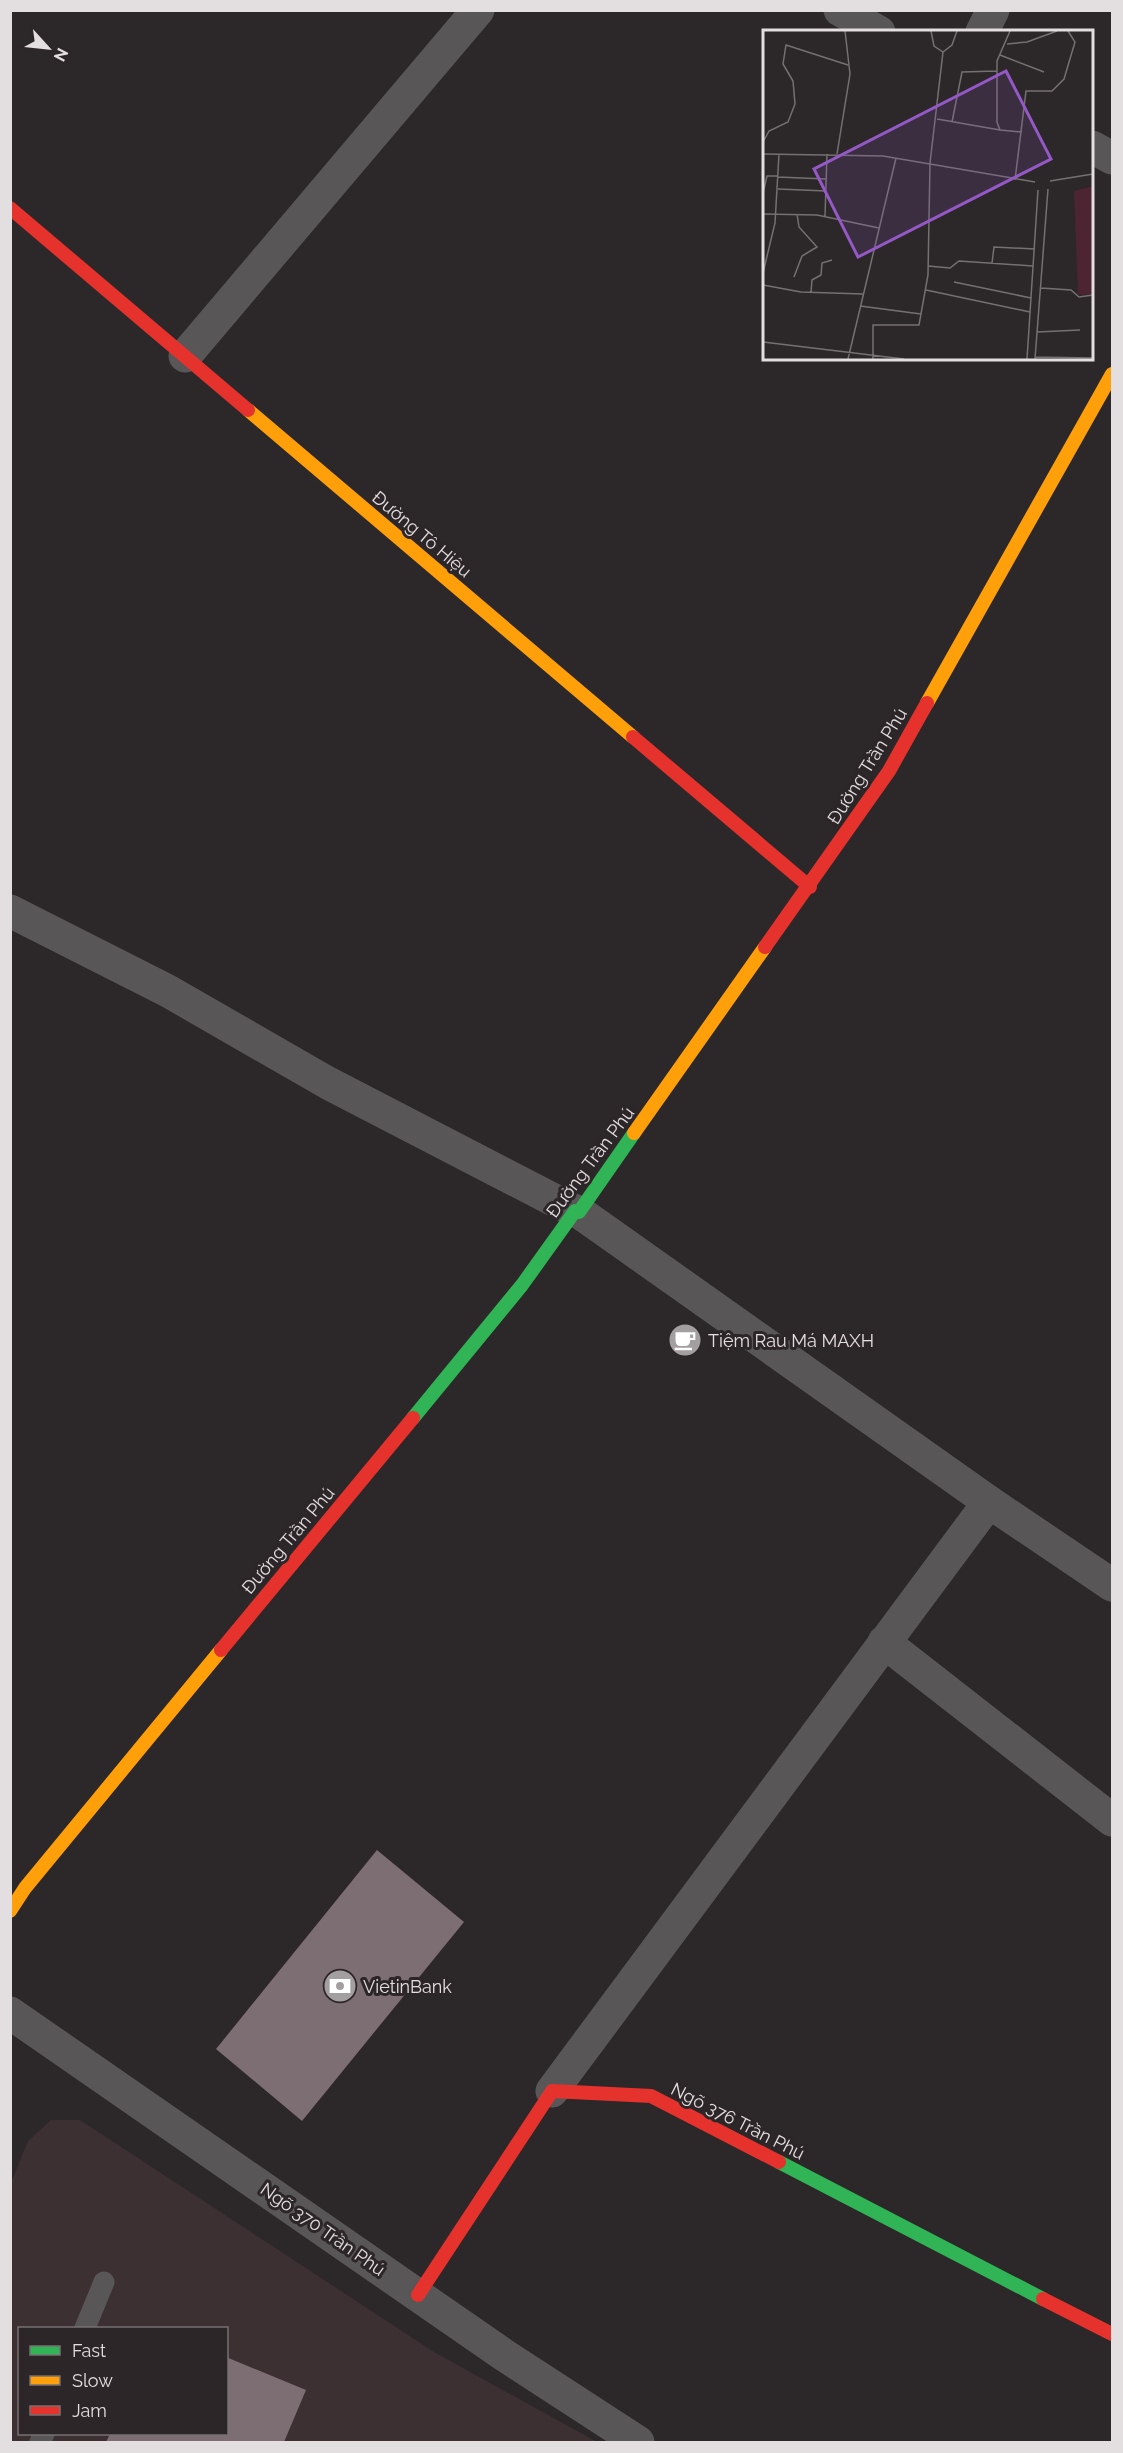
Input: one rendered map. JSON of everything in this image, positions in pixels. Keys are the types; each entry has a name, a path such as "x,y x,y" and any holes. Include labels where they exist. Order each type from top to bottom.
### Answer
{"street":[{"path":"185,356 478,10"},
{"path":"840,10 875,30"},
{"path":"983,30 993,10"},
{"path":"1093,148 1113,158"},
{"name":"Đường Tô Hiệu","path":"10,208 810,887"},
{"name":"Đường Trần Phú","path":"10,1911 25,1888 522,1285 810,887 890,771 1113,374"},
{"path":"10,911 168,991 328,1083 577,1211 989,1502 1113,1585"},
{"path":"418,2295 552,2091 989,1502"},
{"path":"884,1642 1113,1820"},
{"name":"Ngõ 370 Trần Phú","path":"10,2013 418,2295 638,2442"},
{"name":"Ngõ 376 Trần Phú","path":"552,2091 651,2096 1113,2334"}],"lane":[{"path":"85,2327 104,2282"}],"shaded area":[{"path":"51,2120 80,2120 434,2352 597,2442 11,2442 10,2185 28,2141"}],"building":[{"name":"VietinBank","path":"377,1850 464,1922 302,2121 216,2049"},
{"path":"228,2358 306,2390 284,2442 106,2442 110,2435 228,2435"}],"traffic: fast":[{"path":"413,1418 522,1285 575,1211 579,1212 634,1133"},
{"path":"779,2162 1043,2299"}],"traffic: slow":[{"path":"927,703 1112,374"},
{"path":"248,410 633,737"},
{"path":"634,1133 765,947"},
{"path":"10,1911 25,1888 221,1650"}],"traffic: jam":[{"path":"10,208 248,410"},
{"path":"765,947 889,771 927,703"},
{"path":"633,737 810,887"},
{"path":"221,1650 413,1418"},
{"path":"418,2295 552,2091 651,2096 779,2162"},
{"path":"1043,2299 1112,2334"}],"place":[{"name":"Tiệm Rau Má MAXH","path":"685,1340"},
{"name":"VietinBank","path":"340,1986"}]}
